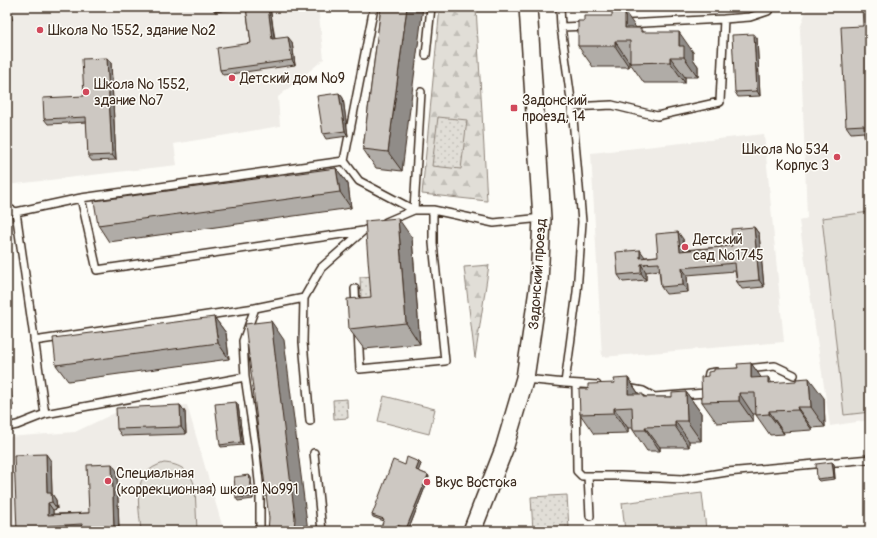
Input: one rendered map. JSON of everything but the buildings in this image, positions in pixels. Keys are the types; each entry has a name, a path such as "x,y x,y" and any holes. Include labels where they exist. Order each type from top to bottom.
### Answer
{"street":[{"name":"Задонский проезд","path":"472,531 504,449 525,378 539,283 542,218 528,7"}],"lane":[{"path":"374,7 344,161 359,181 414,210"},
{"path":"426,55 431,7"},
{"path":"560,7 561,27 572,107 582,222 577,292 565,383"},
{"path":"615,24 750,17 768,11 771,7"},
{"path":"572,107 612,105 658,116 720,102 724,19"},
{"path":"561,27 592,26"},
{"path":"414,210 421,92"},
{"path":"7,208 16,212 82,198 344,161"},
{"path":"82,198 97,270 363,231 414,210 433,210 494,223 542,218"},
{"path":"357,321 360,369 445,361 433,243 433,210"},
{"path":"16,212 45,414"},
{"path":"310,421 303,342 304,298 321,268 363,231"},
{"path":"355,289 356,313"},
{"path":"34,341 255,308 304,298"},
{"path":"255,308 243,341 245,377 260,491 260,531"},
{"path":"738,370 776,366 794,375"},
{"path":"619,387 643,391 654,397 705,393 709,372 724,371"},
{"path":"7,427 17,425 45,414 245,377"},
{"path":"525,378 605,386"},
{"path":"576,384 576,471 582,476 683,478 727,472 870,459"},
{"path":"314,453 322,531"},
{"path":"588,476 590,516"}],"shaded area":[{"path":"7,7 318,7 324,59 278,97 280,126 174,144 177,165 7,185"},
{"name":"Школа № 534 Корпус 3","path":"807,7 870,7 870,420 830,426 799,221 807,218 800,29"},
{"name":"Детский сад №1745","path":"764,134 784,342 602,357 591,153"},
{"name":"Специальная (коррекционная) школа №991","path":"187,405 222,525 222,531 7,531 7,437 75,432 119,411"}],"green space":[{"path":"440,7 476,7 487,201 422,194"},
{"path":"438,117 467,120 461,169 432,166"},
{"path":"870,212 870,412 844,415 822,218"},
{"path":"489,265 475,358 464,267"},
{"path":"375,276 376,297 361,298 360,277"},
{"path":"384,396 435,409 429,434 378,421"},
{"path":"347,399 348,418 334,419 333,400"},
{"path":"164,463 175,465 184,469 193,481 195,487 197,531 141,531 138,500 141,481 153,467"},
{"path":"702,493 706,529 690,531 625,531 622,503"},
{"path":"567,495 569,529 533,531 531,497"}],"place":[{"name":"Школа № 1552, здание №2","path":"40,30"},
{"name":"Детский дом №9","path":"232,78"},
{"name":"Школа № 1552, здание №7","path":"86,92"},
{"name":"Задонский проезд, 14","path":"514,108"},
{"name":"Школа № 534 Корпус 3","path":"837,157"},
{"name":"Детский сад №1745","path":"685,247"},
{"name":"Специальная (коррекционная) школа №991","path":"108,481"},
{"name":"Вкус Востока","path":"427,482"}]}
